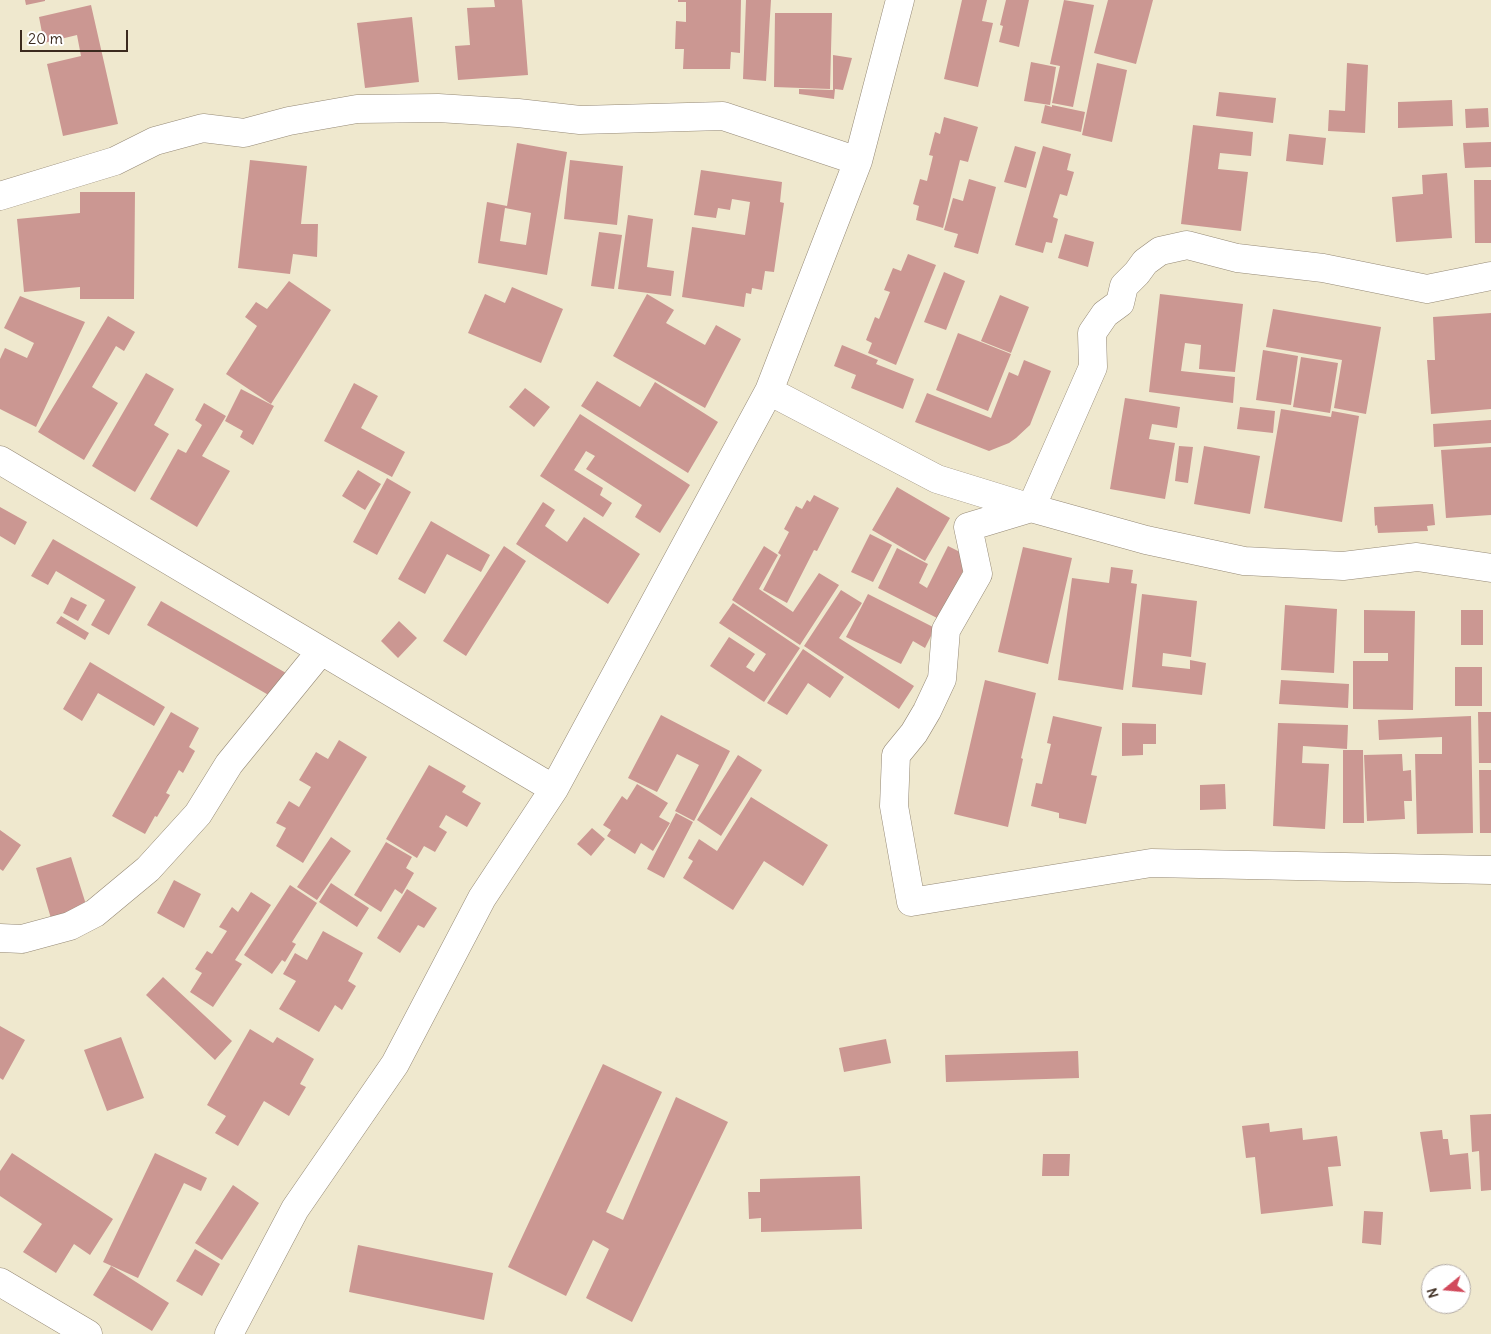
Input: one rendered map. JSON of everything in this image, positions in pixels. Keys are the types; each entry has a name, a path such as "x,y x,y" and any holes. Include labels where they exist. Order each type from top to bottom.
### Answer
{"street":[{"path":"229,1334 295,1209 395,1064 439,984 482,898 554,790 769,391 858,161 900,0"},
{"path":"0,196 116,161 155,141 203,128 244,133 290,121 357,109 438,108 518,113 580,120 723,116 858,161"},
{"path":"1491,276 1427,289 1323,268 1237,258 1187,245 1160,252 1145,262 1137,274 1124,286 1120,303 1105,314 1092,333 1093,367 1031,508 968,527 978,574 946,630 942,679 914,733 896,755 894,806 911,902 1151,863 1491,870"},
{"path":"769,391 937,479 1031,508 1146,540 1244,561 1343,566 1417,558 1491,568"},
{"path":"0,460 554,790"},
{"path":"0,938 22,939 70,926 95,913 148,869 198,814 229,764 321,651"},
{"path":"0,1282 88,1334"}],"building":[{"path":"25,0 45,0 45,1 26,5"},
{"path":"494,0 522,0 528,75 458,80 455,46 470,45 467,8 495,7"},
{"path":"678,0 741,0 740,53 731,52 730,69 683,69 684,49 675,49 676,21 686,22 686,2 678,2"},
{"path":"746,0 771,0 766,81 743,79"},
{"path":"962,0 987,0 982,21 993,23 978,87 944,79"},
{"path":"1006,0 1029,0 1019,47 999,42 1003,26 1000,25"},
{"path":"1064,0 1094,5 1073,107 1052,103 1060,66 1050,64"},
{"path":"1108,0 1153,0 1136,64 1094,53"},
{"path":"91,5 118,124 63,136 47,64 81,56 77,35 44,43 39,17"},
{"path":"775,13 832,13 830,89 774,87"},
{"path":"412,17 419,82 365,88 357,23"},
{"path":"833,55 852,58 843,90 835,89 834,99 799,94 799,89 833,90"},
{"path":"1031,62 1056,67 1050,105 1024,101"},
{"path":"1097,63 1127,70 1112,142 1082,135"},
{"path":"1347,63 1368,65 1365,133 1328,131 1329,110 1345,111"},
{"path":"1219,92 1276,98 1273,123 1216,116"},
{"path":"1452,100 1453,126 1398,128 1398,102"},
{"path":"1045,105 1085,112 1081,132 1041,123"},
{"path":"1488,108 1489,127 1466,128 1465,109"},
{"path":"944,117 978,127 968,162 960,160 943,228 916,220 919,206 913,204 920,179 927,181 933,156 929,155 935,132 940,134"},
{"path":"1193,125 1253,132 1251,156 1220,153 1218,169 1248,172 1241,231 1181,224"},
{"path":"1289,134 1326,138 1323,165 1286,161"},
{"path":"1491,142 1491,167 1465,168 1463,143"},
{"path":"517,143 567,152 547,275 478,263 487,202 507,206","holes":["505,208 531,213 526,245 500,241"]},
{"path":"1015,146 1036,152 1026,188 1004,182"},
{"path":"1043,146 1071,154 1067,170 1074,172 1067,196 1060,194 1053,217 1058,219 1052,243 1046,242 1043,253 1015,245"},
{"path":"250,160 307,166 301,224 318,224 317,257 293,254 290,274 238,268"},
{"path":"570,160 623,166 617,225 564,219"},
{"path":"701,170 782,182 780,202 784,203 774,272 765,271 762,290 752,288 751,294 746,293 744,307 682,297 692,227 745,235 750,202 732,199 730,210 718,208 716,218 694,215"},
{"path":"1447,173 1452,238 1396,242 1392,197 1423,194 1422,175"},
{"path":"969,179 996,187 978,254 954,247 958,234 944,230 953,198 963,201"},
{"path":"1474,180 1491,180 1491,243 1475,243"},
{"path":"80,192 135,192 134,299 80,299 80,287 24,292 17,219 80,213"},
{"path":"628,215 653,219 647,267 674,271 671,296 618,289"},
{"path":"599,232 622,235 614,289 591,286"},
{"path":"1065,234 1094,242 1088,267 1058,258"},
{"path":"908,254 936,265 896,365 868,353 872,343 866,340 875,317 879,319 890,292 884,290 893,268 901,271"},
{"path":"944,272 965,281 946,330 924,322"},
{"path":"289,281 331,310 271,404 226,374 257,326 245,317 256,302 267,309"},
{"path":"512,287 563,309 541,363 468,333 485,294 505,303"},
{"path":"647,294 674,310 666,323 705,345 716,325 741,339 705,408 613,356"},
{"path":"1160,294 1243,304 1235,372 1199,369 1201,345 1185,343 1181,371 1235,377 1233,403 1149,392"},
{"path":"1000,295 1029,307 1011,353 981,341"},
{"path":"20,296 85,322 36,427 0,409 0,359 5,348 27,358 34,343 4,328"},
{"path":"1273,309 1381,327 1366,414 1334,408 1342,360 1266,347"},
{"path":"1491,313 1491,409 1431,414 1427,360 1435,360 1433,317"},
{"path":"108,316 135,332 124,351 116,346 92,387 118,403 84,460 38,432"},
{"path":"958,333 1011,354 988,411 936,390"},
{"path":"842,345 878,360 876,364 914,379 903,409 851,388 856,375 834,366"},
{"path":"1263,350 1298,356 1291,405 1256,400"},
{"path":"1301,357 1338,363 1330,413 1293,407"},
{"path":"1024,360 1051,371 1030,425 1009,443 989,451 915,422 927,393 991,418 1009,372 1018,376"},
{"path":"146,373 174,389 154,425 169,434 135,492 92,466"},
{"path":"597,381 640,407 655,382 718,422 688,473 581,406"},
{"path":"354,383 378,396 361,428 405,452 392,477 324,441"},
{"path":"525,388 550,407 534,427 509,407"},
{"path":"241,389 274,406 253,445 240,437 243,431 225,421"},
{"path":"1125,398 1180,407 1177,428 1152,424 1149,439 1175,443 1165,499 1110,489"},
{"path":"204,403 226,416 202,456 230,471 197,527 150,499 178,449 186,453 202,425 195,420"},
{"path":"1240,407 1275,411 1273,433 1237,429"},
{"path":"1281,409 1331,417 1332,411 1359,416 1342,522 1264,508"},
{"path":"580,414 690,485 660,533 635,517 642,505 586,469 595,456 586,451 574,470 603,488 600,495 612,503 603,517 540,476"},
{"path":"1491,420 1491,443 1434,447 1433,424"},
{"path":"1179,446 1193,447 1188,483 1175,481"},
{"path":"1204,446 1260,456 1250,514 1194,504"},
{"path":"1491,447 1491,515 1446,518 1441,450"},
{"path":"358,470 381,484 365,510 342,496"},
{"path":"387,478 411,492 377,555 353,542"},
{"path":"897,487 950,518 925,561 872,530"},
{"path":"814,495 839,508 817,551 814,550 787,603 763,590 781,555 778,553 789,532 784,529 796,506 802,509 807,500 810,502"},
{"path":"543,502 555,510 545,526 567,542 584,517 640,554 608,604 516,544"},
{"path":"1433,504 1435,525 1427,526 1428,531 1378,533 1377,525 1375,526 1374,507"},
{"path":"0,507 27,522 15,545 0,536"},
{"path":"431,521 490,555 481,572 447,554 425,594 398,579"},
{"path":"870,534 892,545 873,582 851,572"},
{"path":"53,539 136,587 109,635 91,625 105,600 56,571 48,585 31,576"},
{"path":"504,546 526,561 466,656 443,641"},
{"path":"764,546 778,555 759,589 793,612 819,573 839,585 800,645 732,600"},
{"path":"948,546 970,557 939,619 878,588 897,548 928,564 919,583 927,588"},
{"path":"1023,547 1072,558 1048,664 998,652"},
{"path":"1111,567 1133,570 1131,583 1137,584 1123,690 1058,680 1072,578 1109,583"},
{"path":"841,590 862,603 839,638 914,686 899,709 804,646"},
{"path":"868,594 935,628 925,648 913,641 901,664 846,637"},
{"path":"1142,594 1197,601 1191,657 1163,653 1162,666 1190,669 1190,660 1206,663 1202,695 1132,687"},
{"path":"71,597 87,605 78,621 63,613"},
{"path":"161,601 286,673 272,697 147,625"},
{"path":"733,603 800,648 764,702 710,666 729,637 755,654 746,667 754,672 766,654 719,623"},
{"path":"1285,605 1337,609 1334,673 1281,670"},
{"path":"1364,610 1415,611 1413,710 1353,709 1353,661 1388,661 1388,653 1364,653"},
{"path":"1461,610 1483,610 1483,645 1461,645"},
{"path":"61,616 89,633 85,640 56,623"},
{"path":"399,621 417,638 398,658 381,641"},
{"path":"803,649 844,677 830,698 808,683 787,715 767,703"},
{"path":"90,662 165,707 154,726 98,693 82,721 63,709"},
{"path":"1455,667 1482,667 1482,706 1455,706"},
{"path":"985,680 1036,693 1008,827 954,814"},
{"path":"1281,680 1349,684 1348,708 1279,704"},
{"path":"171,712 199,728 189,747 195,751 183,773 179,770 166,793 170,795 145,834 112,816"},
{"path":"1478,712 1491,712 1491,763 1479,763"},
{"path":"661,715 730,751 694,821 675,811 699,765 677,754 657,792 628,778"},
{"path":"1053,716 1102,727 1091,775 1097,776 1086,824 1059,818 1059,813 1031,806 1036,783 1042,784 1051,744 1047,743"},
{"path":"1471,716 1473,833 1417,834 1415,754 1442,754 1442,737 1379,740 1378,720"},
{"path":"1122,723 1156,724 1156,744 1143,744 1143,755 1122,756"},
{"path":"1278,723 1348,725 1347,749 1303,746 1302,763 1329,764 1325,829 1273,826"},
{"path":"339,740 367,757 303,863 276,846 286,828 276,823 289,801 299,807 311,787 299,780 316,752 328,759"},
{"path":"1343,750 1363,750 1364,823 1343,823"},
{"path":"1402,754 1403,771 1411,770 1412,801 1404,801 1405,819 1367,821 1364,755"},
{"path":"738,755 762,770 721,836 697,820"},
{"path":"429,765 466,786 462,792 481,803 467,827 446,815 439,827 447,832 435,852 424,846 417,858 386,839"},
{"path":"1479,770 1491,770 1491,833 1480,833"},
{"path":"637,784 668,803 659,817 670,823 653,851 641,843 635,854 607,836 611,830 603,825 622,796 627,800"},
{"path":"1225,784 1226,809 1200,810 1200,785"},
{"path":"751,797 828,845 803,886 764,861 733,910 683,878 693,861 688,858 699,839 717,851"},
{"path":"676,813 693,822 664,878 647,869"},
{"path":"592,828 605,839 591,856 577,844"},
{"path":"0,830 21,845 3,871 0,869"},
{"path":"331,837 351,851 317,900 297,887"},
{"path":"386,842 412,857 406,868 414,873 402,894 395,889 381,912 354,895"},
{"path":"71,857 89,914 53,925 36,868"},
{"path":"174,880 201,894 184,928 157,913"},
{"path":"331,883 369,908 357,927 319,902"},
{"path":"290,885 317,903 292,942 296,944 285,962 282,960 272,974 244,955"},
{"path":"407,889 437,908 424,928 418,925 400,953 377,938"},
{"path":"251,892 271,905 235,960 242,964 213,1007 190,992 202,973 195,969 207,951 212,954 227,931 219,927 232,907 238,912"},
{"path":"323,931 363,953 348,981 356,986 342,1010 335,1005 319,1032 279,1009 296,981 283,974 295,953 307,960"},
{"path":"163,977 232,1041 215,1060 146,995"},
{"path":"0,1026 25,1040 3,1080 0,1078"},
{"path":"250,1029 273,1043 277,1037 314,1059 300,1084 306,1087 289,1116 264,1101 238,1146 215,1133 226,1116 207,1105"},
{"path":"121,1037 144,1098 107,1111 84,1050"},
{"path":"886,1039 891,1063 844,1072 839,1048"},
{"path":"1078,1051 1079,1078 946,1082 945,1055"},
{"path":"603,1064 662,1092 606,1212 623,1220 676,1097 728,1122 632,1322 586,1298 609,1249 593,1240 566,1296 508,1267"},
{"path":"1491,1114 1491,1190 1481,1191 1479,1151 1472,1152 1470,1115"},
{"path":"1269,1123 1270,1132 1302,1128 1303,1140 1337,1136 1341,1166 1328,1167 1333,1206 1261,1214 1255,1157 1246,1158 1242,1126"},
{"path":"1442,1130 1443,1139 1448,1139 1450,1155 1468,1153 1471,1189 1430,1192 1420,1132"},
{"path":"12,1153 113,1219 90,1255 74,1244 56,1273 23,1252 42,1224 0,1196 0,1171"},
{"path":"155,1153 207,1178 201,1191 184,1183 138,1278 103,1262"},
{"path":"1043,1154 1070,1154 1069,1176 1042,1176"},
{"path":"860,1176 862,1229 761,1232 761,1218 749,1219 748,1192 760,1192 760,1179"},
{"path":"233,1185 259,1203 222,1260 195,1243"},
{"path":"1364,1211 1383,1212 1381,1245 1362,1243"},
{"path":"358,1245 493,1273 484,1320 349,1292"},
{"path":"195,1249 220,1264 202,1296 176,1281"},
{"path":"111,1266 169,1303 152,1331 93,1295"}]}
